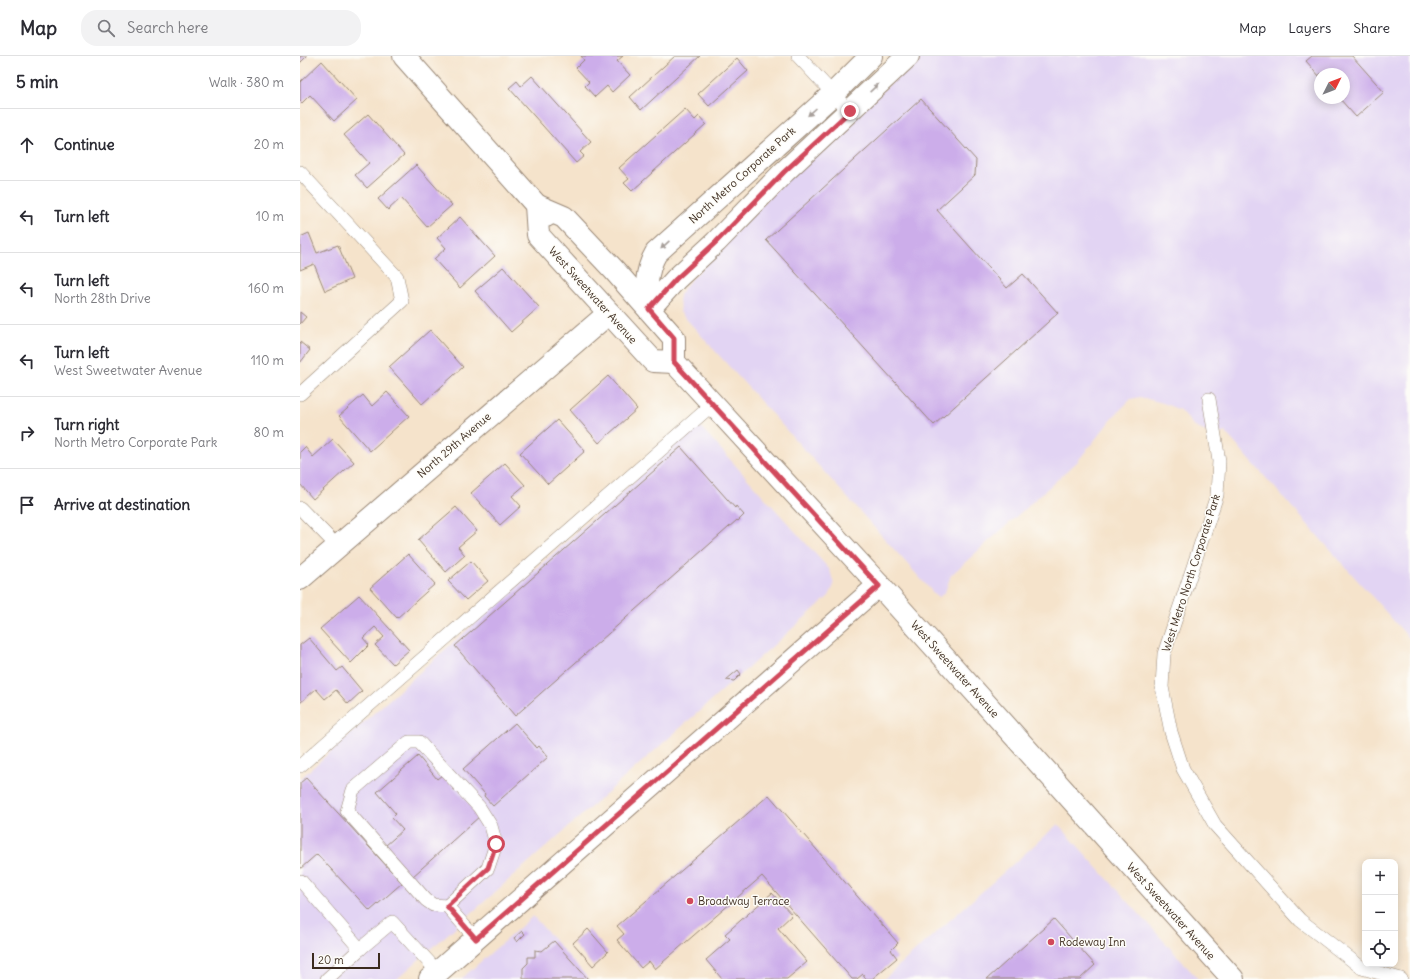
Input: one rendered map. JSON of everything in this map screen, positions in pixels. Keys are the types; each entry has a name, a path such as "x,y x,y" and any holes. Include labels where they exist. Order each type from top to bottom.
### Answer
{"street":[{"path":"404,56 536,205 564,217 614,278 649,309 674,338 674,362 652,361"},
{"name":"North Metro Corporate Park","path":"652,361 646,282 649,265 656,254 833,94 871,56"},
{"path":"614,278 614,296 609,313 649,309 676,279 716,242 784,172 908,56"},
{"name":"West Sweetwater Avenue","path":"536,205 538,235 652,361"},
{"name":"North 29th Avenue","path":"300,579 609,313"},
{"name":"West Sweetwater Avenue","path":"674,362 879,586 1233,979"},
{"path":"434,976 879,586"}],"lane":[{"path":"798,56 850,111"},
{"path":"300,172 397,277 402,301 300,394"},
{"name":"West Metro North Corporate Park","path":"1209,399 1219,462 1217,495 1166,647 1162,687 1171,732 1183,769 1215,825 1300,920 1362,968 1401,979"},
{"path":"300,766 713,404"},
{"path":"300,508 337,546"},
{"path":"447,906 488,868 496,844 491,826 480,806 419,742 409,742 353,790 347,811 426,900 433,905 447,906 476,939"},
{"path":"300,882 301,881 360,949"},
{"path":"327,979 392,922 434,976"}],"shaded area":[{"path":"921,56 1410,56 1410,639 1225,432 1220,434 1211,434 1195,427 1180,410 1163,403 1140,397 1131,399 1114,416 1077,462 951,575 945,592 938,598 680,312 679,295 688,283 796,169"},
{"path":"698,424 830,570 834,585 829,596 397,979 300,979 300,779"},
{"path":"1058,824 1198,979 884,979"},
{"path":"533,916 589,979 461,979"}],"building":[{"path":"300,56 307,56 300,63"},
{"path":"581,56 623,56 617,61 630,75 612,92 607,86 595,97 585,86 589,82 576,68 584,60"},
{"path":"675,56 700,56 641,110 630,97"},
{"path":"1312,56 1352,56 1384,92 1356,117 1344,104 1350,104 1350,68 1314,68 1314,70 1306,61"},
{"path":"737,58 748,71 709,106 698,94"},
{"path":"322,61 357,100 334,121 310,95 302,103 300,101 300,82"},
{"path":"532,76 591,142 580,152 584,156 576,163 509,88 517,81 521,86"},
{"path":"921,99 976,160 975,175 937,210 1007,288 1023,274 1058,313 934,425 766,240"},
{"path":"685,109 695,120 699,116 706,124 632,191 624,183 629,179 619,168"},
{"path":"368,114 404,155 367,188 355,175 369,163 344,135"},
{"path":"416,165 452,205 427,227 401,198 388,210 378,199"},
{"path":"460,217 495,256 460,288 434,259 446,248 437,238"},
{"path":"309,233 317,253 338,245 352,279 325,291 314,264 300,270 300,237"},
{"path":"503,267 539,307 511,332 475,291"},
{"path":"300,312 306,317 300,324"},
{"path":"430,330 463,367 422,404 389,367"},
{"path":"300,342 310,350 300,363"},
{"path":"608,376 637,409 599,443 570,410"},
{"path":"387,392 409,416 370,451 339,416 363,395 372,406"},
{"path":"557,420 585,451 548,484 520,453"},
{"path":"333,439 354,462 313,499 300,484 300,452 305,447 313,457"},
{"path":"681,447 735,508 736,506 744,515 515,716 455,646"},
{"path":"505,463 525,485 512,496 521,506 500,525 471,493"},
{"path":"456,507 477,531 458,547 465,555 446,572 418,540"},
{"path":"408,554 435,584 397,618 370,588"},
{"path":"471,561 488,581 466,600 448,581"},
{"path":"359,595 409,650 393,664 375,645 384,637 375,627 363,638 369,645 351,663 320,629"},
{"path":"309,638 337,671 342,667 362,691 348,704 336,690 325,699 316,689 300,703 300,645"},
{"path":"738,670 741,674 734,681 726,680"},
{"path":"515,723 537,748 539,746 548,757 493,806 484,796 485,794 463,769"},
{"path":"418,756 437,779 442,775 480,816 412,877 385,846 403,830 392,818 396,814 377,792"},
{"path":"306,778 402,883 370,911 317,854 300,869 300,783"},
{"name":"Broadway Terrace","path":"769,795 898,943 891,950 897,958 872,979 866,979 863,974 857,979 852,979 762,876 655,969 649,961 641,968 617,940 624,934 617,926"},
{"path":"772,893 792,915 778,928 807,962 787,979 722,979 706,960 730,939 725,934"},
{"name":"Rodeway Inn","path":"1054,919 1095,965 1080,979 987,979"},
{"path":"588,929 608,952 593,966 573,943"},
{"path":"522,931 525,934 517,942 514,938"},
{"path":"554,941 588,979 523,979 523,968 528,963 528,957 535,957 535,950 542,951"}],"place":[{"name":"Broadway Terrace","path":"690,901"},
{"name":"Rodeway Inn","path":"1051,942"}],"route":[{"path":"496,844 488,868 447,906 476,939 853,607 879,586 674,362 674,338 649,309 676,279 716,242 784,172 850,111"}]}
